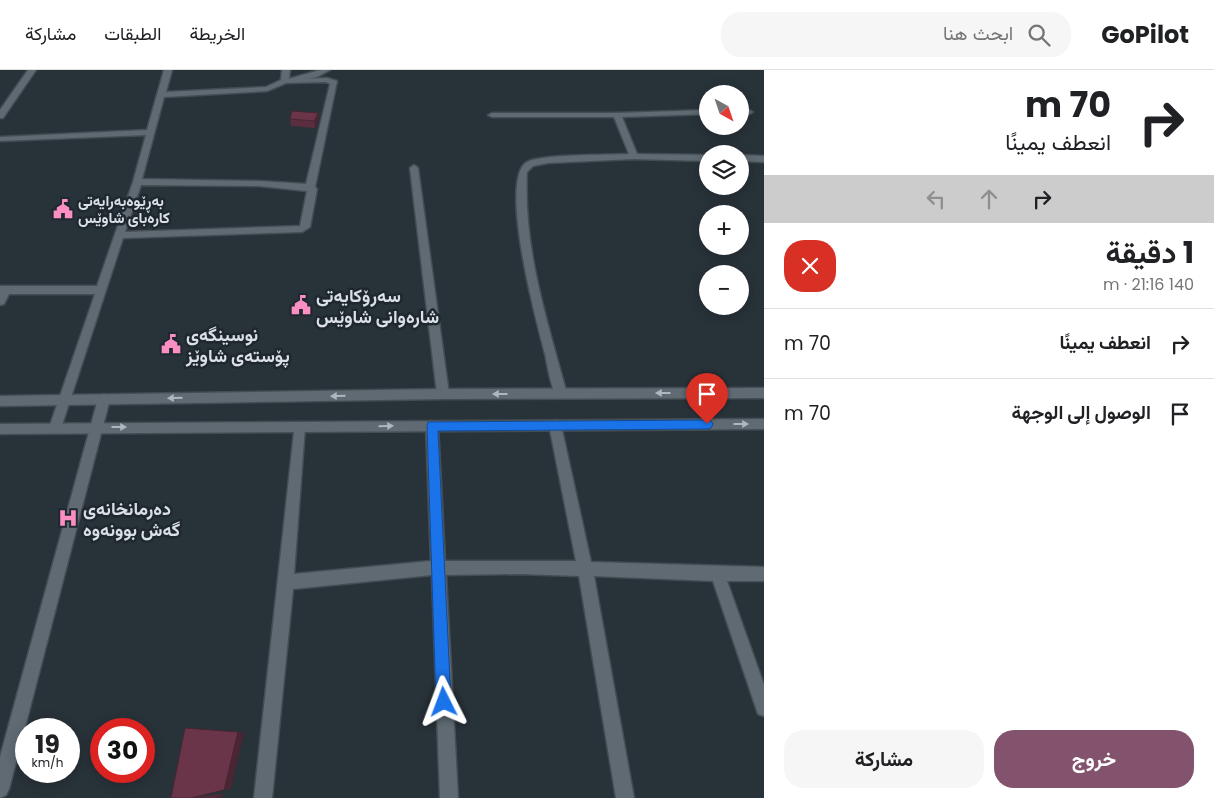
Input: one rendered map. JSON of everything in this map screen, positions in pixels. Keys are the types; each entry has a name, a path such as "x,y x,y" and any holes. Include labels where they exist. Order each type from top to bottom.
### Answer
{"street":[{"path":"0,116 32,70"},
{"path":"55,428 120,236 168,70"},
{"path":"285,81 286,70"},
{"path":"160,95 267,89 285,81 314,75 326,70"},
{"path":"120,236 302,229 305,226 312,188 310,186 334,83 327,80 285,81"},
{"path":"492,115 699,112"},
{"path":"617,114 634,156"},
{"path":"0,138 151,132"},
{"path":"562,394 524,239 521,187 523,171 530,164 548,160 634,156 699,158"},
{"path":"749,158 764,159"},
{"path":"414,168 443,394"},
{"path":"137,182 310,186"},
{"path":"0,301 3,290 102,290"},
{"path":"0,401 443,394 764,393"},
{"path":"0,789 104,399"},
{"path":"0,429 764,424"},
{"path":"555,425 585,568 625,798"},
{"path":"432,426 448,798"},
{"path":"263,798 286,582 299,427"},
{"path":"286,582 437,568 585,568 718,575 764,574"},
{"path":"718,575 764,708"}],"building":[{"path":"292,111 318,113 314,121 290,119"},
{"path":"185,728 238,732 224,790 191,798 171,798"},
{"path":"216,796 216,798 200,798"}],"place":[{"name":"بەڕێوەبەرایەتی کارەبای شاوێس","path":"63,209"},
{"name":"سەرۆکایەتی شارەوانی شاوێس","path":"301,305"},
{"name":"نوسینگەی پۆستەی شاوێز","path":"171,344"},
{"name":"دەرمانخانەی گەش بوونەوە","path":"68,518"}],"route":[{"path":"444,702 432,426 707,424"}]}
